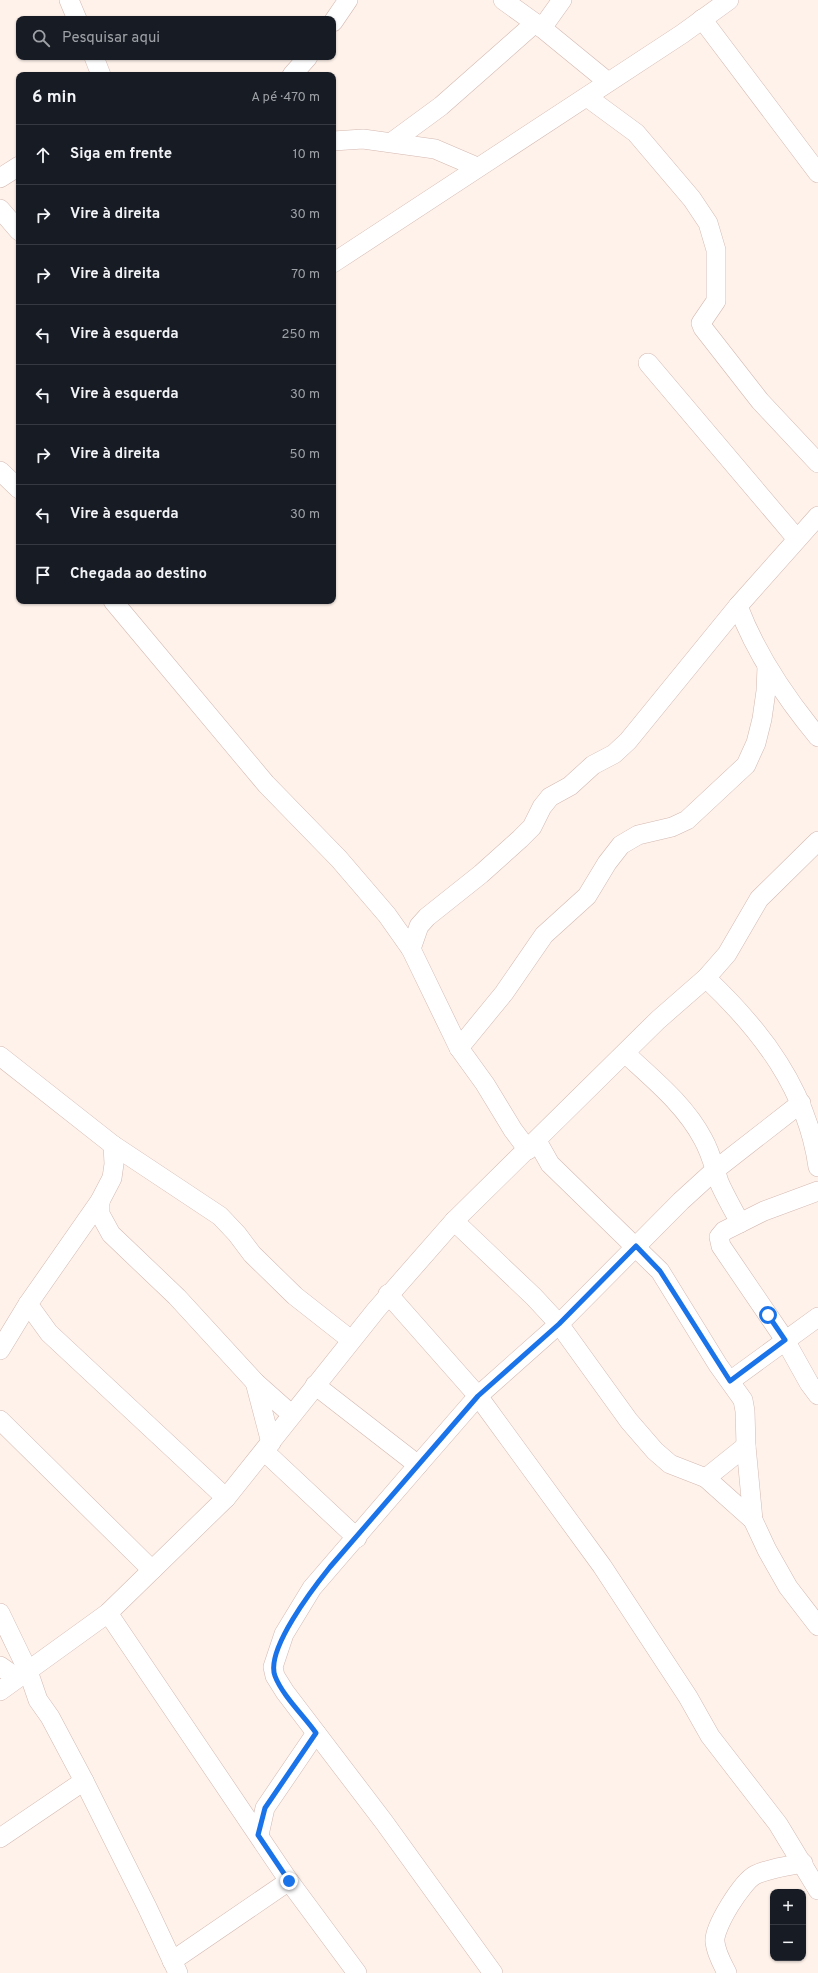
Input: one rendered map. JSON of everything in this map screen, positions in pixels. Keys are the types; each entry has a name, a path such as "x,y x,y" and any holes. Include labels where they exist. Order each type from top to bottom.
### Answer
{"street":[{"path":"68,0 76,16"},
{"path":"336,18 348,0"},
{"path":"503,0 539,25 608,82"},
{"path":"392,142 441,106 539,25 562,0"},
{"path":"337,256 586,97 706,11 729,0"},
{"path":"706,11 818,173"},
{"path":"95,60 100,72"},
{"path":"295,72 305,60"},
{"path":"586,97 636,133 688,194 708,223 716,250 718,283 716,301 711,311 701,323 702,328 760,401 818,463"},
{"path":"336,141 363,139 435,149 477,167"},
{"path":"0,178 16,168"},
{"path":"0,209 16,228"},
{"path":"648,363 797,539"},
{"path":"411,950 419,926 482,874 520,839 532,827 542,807 550,797 570,786 593,765 614,754 628,741 738,606 818,516"},
{"path":"116,604 266,784 338,859 387,915 411,950 459,1048 485,1084 513,1130 533,1145 550,1164 660,1271 743,1400 753,1520 767,1550 788,1587 816,1622"},
{"path":"738,606 748,632 767,666 818,737"},
{"path":"459,1048 504,993 544,935 587,896 607,863 621,845 638,835 672,827 688,820 746,765 756,743 762,719 766,691 767,666"},
{"path":"0,1691 108,1613 226,1498 268,1447 291,1414 388,1294 454,1221 626,1054 658,1020 706,978 727,954 759,899 818,841"},
{"path":"706,978 745,1018 782,1067 801,1103 807,1118 815,1147 818,1167"},
{"path":"626,1054 668,1093 687,1115 711,1154 720,1184 740,1223"},
{"path":"0,1056 113,1145 220,1216 238,1234 252,1254 295,1296 351,1340"},
{"path":"493,1973 384,1822 285,1692 275,1676 273,1668 284,1634 299,1609 330,1567 357,1538 478,1396 559,1324 636,1246 715,1170 801,1103"},
{"path":"0,1350 13,1331 28,1304 100,1201 112,1178 114,1164 113,1145"},
{"path":"818,1191 740,1223 724,1231 719,1237 721,1246 785,1340 809,1383 818,1395"},
{"path":"100,1201 100,1214 111,1234 177,1297 255,1382 291,1414"},
{"path":"454,1221 534,1297 559,1324 629,1421 655,1451 670,1464 706,1478 753,1520"},
{"path":"388,1294 478,1396 602,1566 688,1697 710,1736 778,1824 818,1890"},
{"path":"28,1304 49,1333 226,1498"},
{"path":"730,1381 818,1317"},
{"path":"13,1331 49,1333"},
{"path":"255,1382 268,1447 357,1538"},
{"path":"315,1385 418,1465"},
{"path":"0,1420 152,1570"},
{"path":"706,1478 746,1446"},
{"path":"0,1613 23,1674 50,1717 84,1782 147,1907 175,1967 289,1881"},
{"path":"108,1613 289,1881 357,1973"},
{"path":"0,1666 23,1674"},
{"path":"258,1835 265,1808 316,1733"},
{"path":"0,1838 84,1782"},
{"path":"727,1973 717,1953 714,1940 733,1899 754,1876 778,1868 803,1863"}],"route":[{"path":"289,1881 258,1835 265,1808 316,1733 285,1692 275,1676 273,1668 284,1634 312,1588 357,1538 478,1396 559,1324 584,1296 636,1246 660,1271 718,1365 730,1381 785,1340 768,1315"}]}
